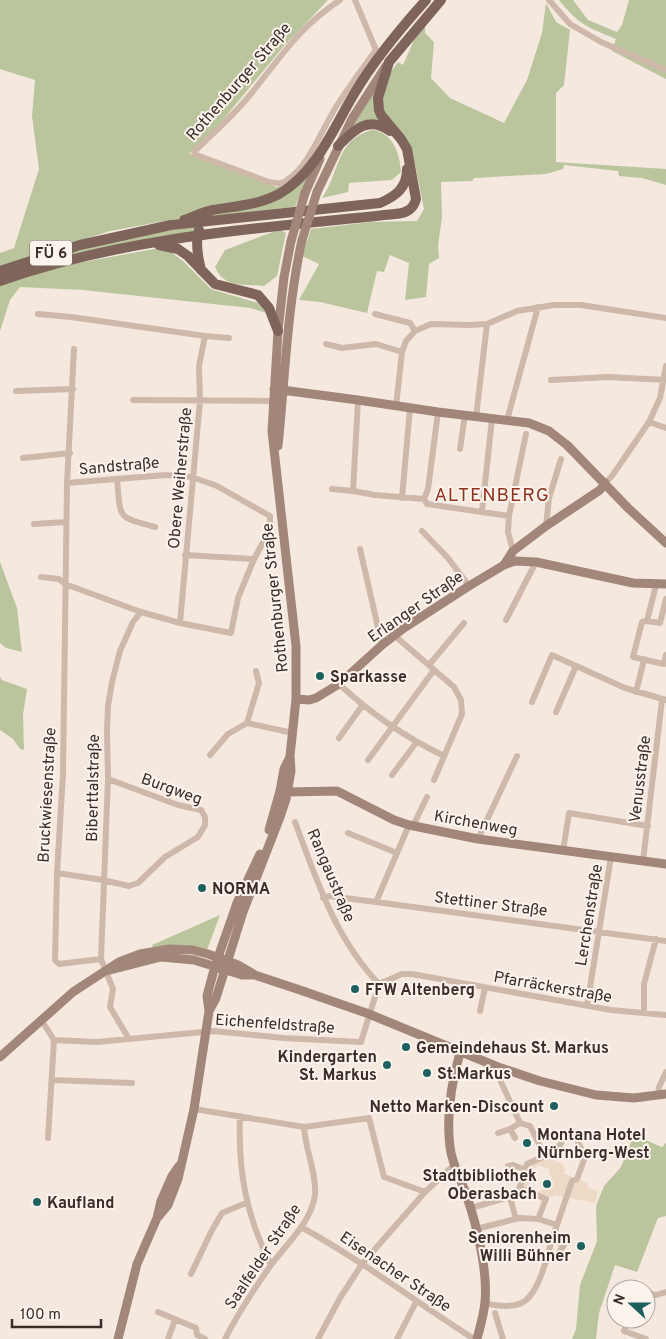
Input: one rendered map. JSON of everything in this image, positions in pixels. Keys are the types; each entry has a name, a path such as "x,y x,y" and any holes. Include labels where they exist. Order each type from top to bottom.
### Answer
{"main road":[{"name":"Rothenburger Straße","path":"325,147 378,53 426,0"},
{"name":"Rothenburger Straße","path":"389,62 440,0"},
{"name":"FÜ 6","path":"0,281 56,263 143,244 197,235 405,213 413,206 416,199 407,149 381,115 378,104 379,92 389,62"},
{"name":"FÜ 6","path":"0,271 80,245 171,225 380,203 398,193 406,180 407,167 405,155 396,138 384,127 367,125 357,128 338,146"},
{"path":"171,225 206,212 251,204 271,198 295,182 325,147"},
{"path":"201,222 197,235 201,270"},
{"path":"143,244 171,246 178,249 188,256 210,281 219,286 258,295 269,308 278,331"}],"street":[{"name":"Rothenburger Straße","path":"340,0 318,16 291,42 250,95 194,154 269,182 276,184 284,182 292,177 304,162 339,101 378,53"},
{"path":"355,0 378,53 389,62"},
{"path":"549,0 570,24 601,42 666,70"},
{"name":"Rothenburger Straße","path":"208,1011 216,998 243,912 280,817 291,771 290,756 297,668 294,620 280,515 272,431 302,240 317,192 338,146 364,99 389,62"},
{"name":"Rothenburger Straße","path":"278,390 278,331 284,277 291,241 305,193 325,147"},
{"path":"396,406 402,352 406,341 415,331 431,324 487,324 517,311 554,304 575,305 666,318"},
{"path":"507,420 538,307"},
{"path":"38,314 229,338"},
{"path":"375,314 410,323 415,331"},
{"path":"476,417 487,324"},
{"name":"Obere Weiherstraße","path":"180,622 200,401 199,366 204,336"},
{"path":"326,344 342,348 376,344 402,352"},
{"name":"Bruckwiesenstraße","path":"74,349 67,483 64,584 63,774 57,873 55,960 59,964 101,959"},
{"path":"605,483 612,476 649,422 660,398 665,380 666,366"},
{"path":"551,380 608,377 665,380"},
{"path":"16,391 73,388"},
{"path":"278,390 529,423 549,431 567,445 628,508 666,543"},
{"path":"133,400 277,402"},
{"path":"353,491 358,400"},
{"path":"402,498 410,408"},
{"path":"424,499 428,489 438,412"},
{"path":"460,449 465,415"},
{"path":"482,511 492,419"},
{"path":"649,422 666,428"},
{"path":"513,551 508,532 509,516 526,434"},
{"path":"23,458 70,453"},
{"path":"546,526 549,498 561,459"},
{"name":"Sandstraße","path":"67,483 166,475 192,477 217,486 270,516 270,530 254,559"},
{"path":"117,479 121,513 126,519 155,527"},
{"name":"Erlanger Straße","path":"296,699 309,700 316,698 339,684 382,645 469,586 504,565 513,551 546,526 600,490 605,483"},
{"path":"332,489 424,499"},
{"path":"424,499 427,504 509,516"},
{"path":"34,524 66,522"},
{"path":"422,531 448,558 469,586"},
{"path":"360,549 382,645"},
{"path":"41,577 59,579 64,584 141,612 231,633 238,598 254,559 185,555"},
{"path":"504,565 515,561 536,562 633,583 666,584"},
{"path":"506,620 536,562"},
{"path":"647,620 656,585"},
{"path":"666,599 663,625 647,620 642,622 633,657 664,664 666,655"},
{"name":"Biberttalstraße","path":"106,971 101,959 108,779 107,730 112,682 120,651 133,622 141,612"},
{"path":"368,760 464,623"},
{"path":"395,636 454,687 461,700 462,714 434,780"},
{"path":"532,702 552,656 636,692 664,700"},
{"path":"636,692 644,660"},
{"path":"556,712 576,666"},
{"path":"247,724 259,683 256,671"},
{"path":"339,684 362,706 392,727 416,743 444,756"},
{"name":"Venusstraße","path":"643,861 664,700"},
{"path":"339,738 362,706"},
{"path":"210,755 228,734 247,724 293,733"},
{"path":"392,775 416,743"},
{"name":"Rothenburger Straße","path":"118,1339 138,1264 157,1218 161,1201 180,1163 194,1109 208,1011 207,996 216,961 237,903 264,843 280,791 284,769 290,756"},
{"path":"478,839 517,756"},
{"name":"Burgweg","path":"103,880 129,886 138,883 165,857 198,836 205,825 205,817 201,810 154,797 108,779"},
{"name":"Kirchenweg","path":"287,792 337,792 394,820 411,826 478,839 666,864"},
{"path":"376,902 397,853 427,797"},
{"path":"563,851 569,813 648,826"},
{"name":"Rangaustraße","path":"295,822 323,898 342,935 362,966 379,984"},
{"path":"348,833 397,853"},
{"name":"Lerchenstraße","path":"587,1006 612,857"},
{"path":"57,873 103,880"},
{"name":"Stettiner Straße","path":"323,898 329,896 666,941"},
{"path":"644,1012 644,984 656,939"},
{"path":"0,1057 73,992 106,971 161,957 216,961 242,975 255,975 368,1014 498,1067 540,1081 596,1095 634,1098 662,1095 659,1086 666,1072"},
{"path":"106,971 113,989 110,1007 129,1039"},
{"name":"Pfarräckerstraße","path":"379,984 402,974 412,974 611,1010 666,1015"},
{"path":"368,1014 379,984"},
{"path":"480,1011 485,988"},
{"name":"Eichenfeldstraße","path":"54,1040 97,1042 217,1032 361,1042 368,1014"},
{"path":"42,1021 54,1040 48,1138"},
{"path":"460,1053 454,1076 449,1112 450,1149 454,1165 471,1208 486,1281 485,1303 476,1339"},
{"path":"498,1067 501,1082 520,1124"},
{"path":"52,1080 132,1083"},
{"path":"194,1109 304,1127 369,1118 384,1177 425,1192"},
{"path":"240,1116 239,1139 246,1202 257,1236 271,1265"},
{"path":"498,1133 520,1124 530,1126 545,1156"},
{"name":"Saalfelder Straße","path":"224,1339 240,1309 301,1227 311,1210 315,1187 305,1141 304,1127"},
{"path":"510,1129 515,1138"},
{"path":"471,1208 510,1195 517,1195 527,1164 545,1156 560,1146 564,1137"},
{"path":"485,1303 505,1306 518,1304 530,1298 546,1260 556,1225 569,1194 568,1191 572,1181 577,1179 585,1157 578,1142"},
{"path":"318,1339 340,1298 362,1264 425,1192 454,1165"},
{"path":"508,1166 513,1165 526,1170"},
{"path":"520,1188 546,1199 538,1219"},
{"path":"510,1195 516,1219"},
{"path":"191,1274 222,1213 246,1202"},
{"path":"476,1229 516,1219 538,1219 556,1225"},
{"name":"Eisenacher Straße","path":"301,1227 331,1243 416,1302 476,1339"},
{"path":"546,1260 556,1256 564,1245 552,1240"},
{"path":"397,1339 416,1302"},
{"path":"158,1312 196,1328 197,1335 205,1339"},
{"path":"494,1313 503,1339"},
{"path":"168,1339 175,1320"},
{"path":"625,1329 624,1331 646,1339"}],"green space":[{"path":"0,0 328,0 284,46 217,127 189,154 276,187 281,186 282,189 277,192 181,218 110,231 0,267 0,253 14,248 39,169 32,116 35,80 0,69"},
{"path":"559,0 573,0 588,20 617,32 622,25 629,0 666,0 666,79 612,51 616,39 578,20"},
{"path":"546,3 556,22 570,30 564,85 556,93 556,162 666,169 666,185 642,178 619,176 618,171 564,165 563,169 546,174 441,182 442,217 438,246 439,258 429,264 426,297 405,300 409,263 390,255 384,272 377,271 367,313 320,302 299,300 319,264 302,256 311,229 371,222 417,221 424,209 415,164 381,108 385,80 398,62 403,65 415,38 425,25 425,33 434,42 431,78 450,98 504,123 527,80 542,33"},
{"path":"376,88 381,120 353,127 355,122"},
{"path":"372,130 390,139 397,151 401,172 392,180 349,183 348,192 322,198 345,149 360,134"},
{"path":"311,169 295,207 203,217 251,207"},
{"path":"193,226 196,231 0,274 95,246"},
{"path":"275,231 286,233 277,276 264,286 235,284 224,279 219,274 215,267 225,250"},
{"path":"154,249 168,250 183,261 211,289 258,303 267,313 250,308 83,290 20,287 10,300 0,331 0,285 46,269"},
{"path":"0,562 17,608 22,652 6,648 0,643"},
{"path":"0,677 2,680 27,689 23,715 24,750 20,749 13,739 0,730"},
{"path":"220,915 207,950 153,948 152,945"},
{"path":"634,1135 662,1147 666,1143 666,1216 658,1218 637,1272 615,1265 610,1279 606,1279 606,1292 599,1313 596,1339 572,1339 576,1329 580,1285 597,1241 596,1206 604,1186 621,1167"}],"shaded area":[{"path":"550,1153 555,1161 563,1164 564,1174 588,1183 588,1188 598,1191 595,1203 556,1195 546,1199 520,1188 527,1164","holes":["538,1165 549,1169 549,1174 552,1177 548,1189 543,1189 540,1192 529,1188 529,1183 526,1180 530,1169"]}],"place":[{"name":"Sparkasse","path":"320,676"},
{"name":"NORMA","path":"202,888"},
{"name":"FFW Altenberg","path":"355,989"},
{"name":"Gemeindehaus St. Markus","path":"406,1047"},
{"name":"Kindergarten St. Markus","path":"387,1065"},
{"name":"St.Markus","path":"427,1073"},
{"name":"Netto Marken-Discount","path":"554,1106"},
{"name":"Montana Hotel Nürnberg-West","path":"527,1143"},
{"name":"Stadtbibliothek Oberasbach","path":"547,1184"},
{"name":"Kaufland","path":"37,1202"},
{"name":"Seniorenheim Willi Bühner","path":"581,1246"}],"district":[{"name":"ALTENBERG","path":"492,494"}]}
